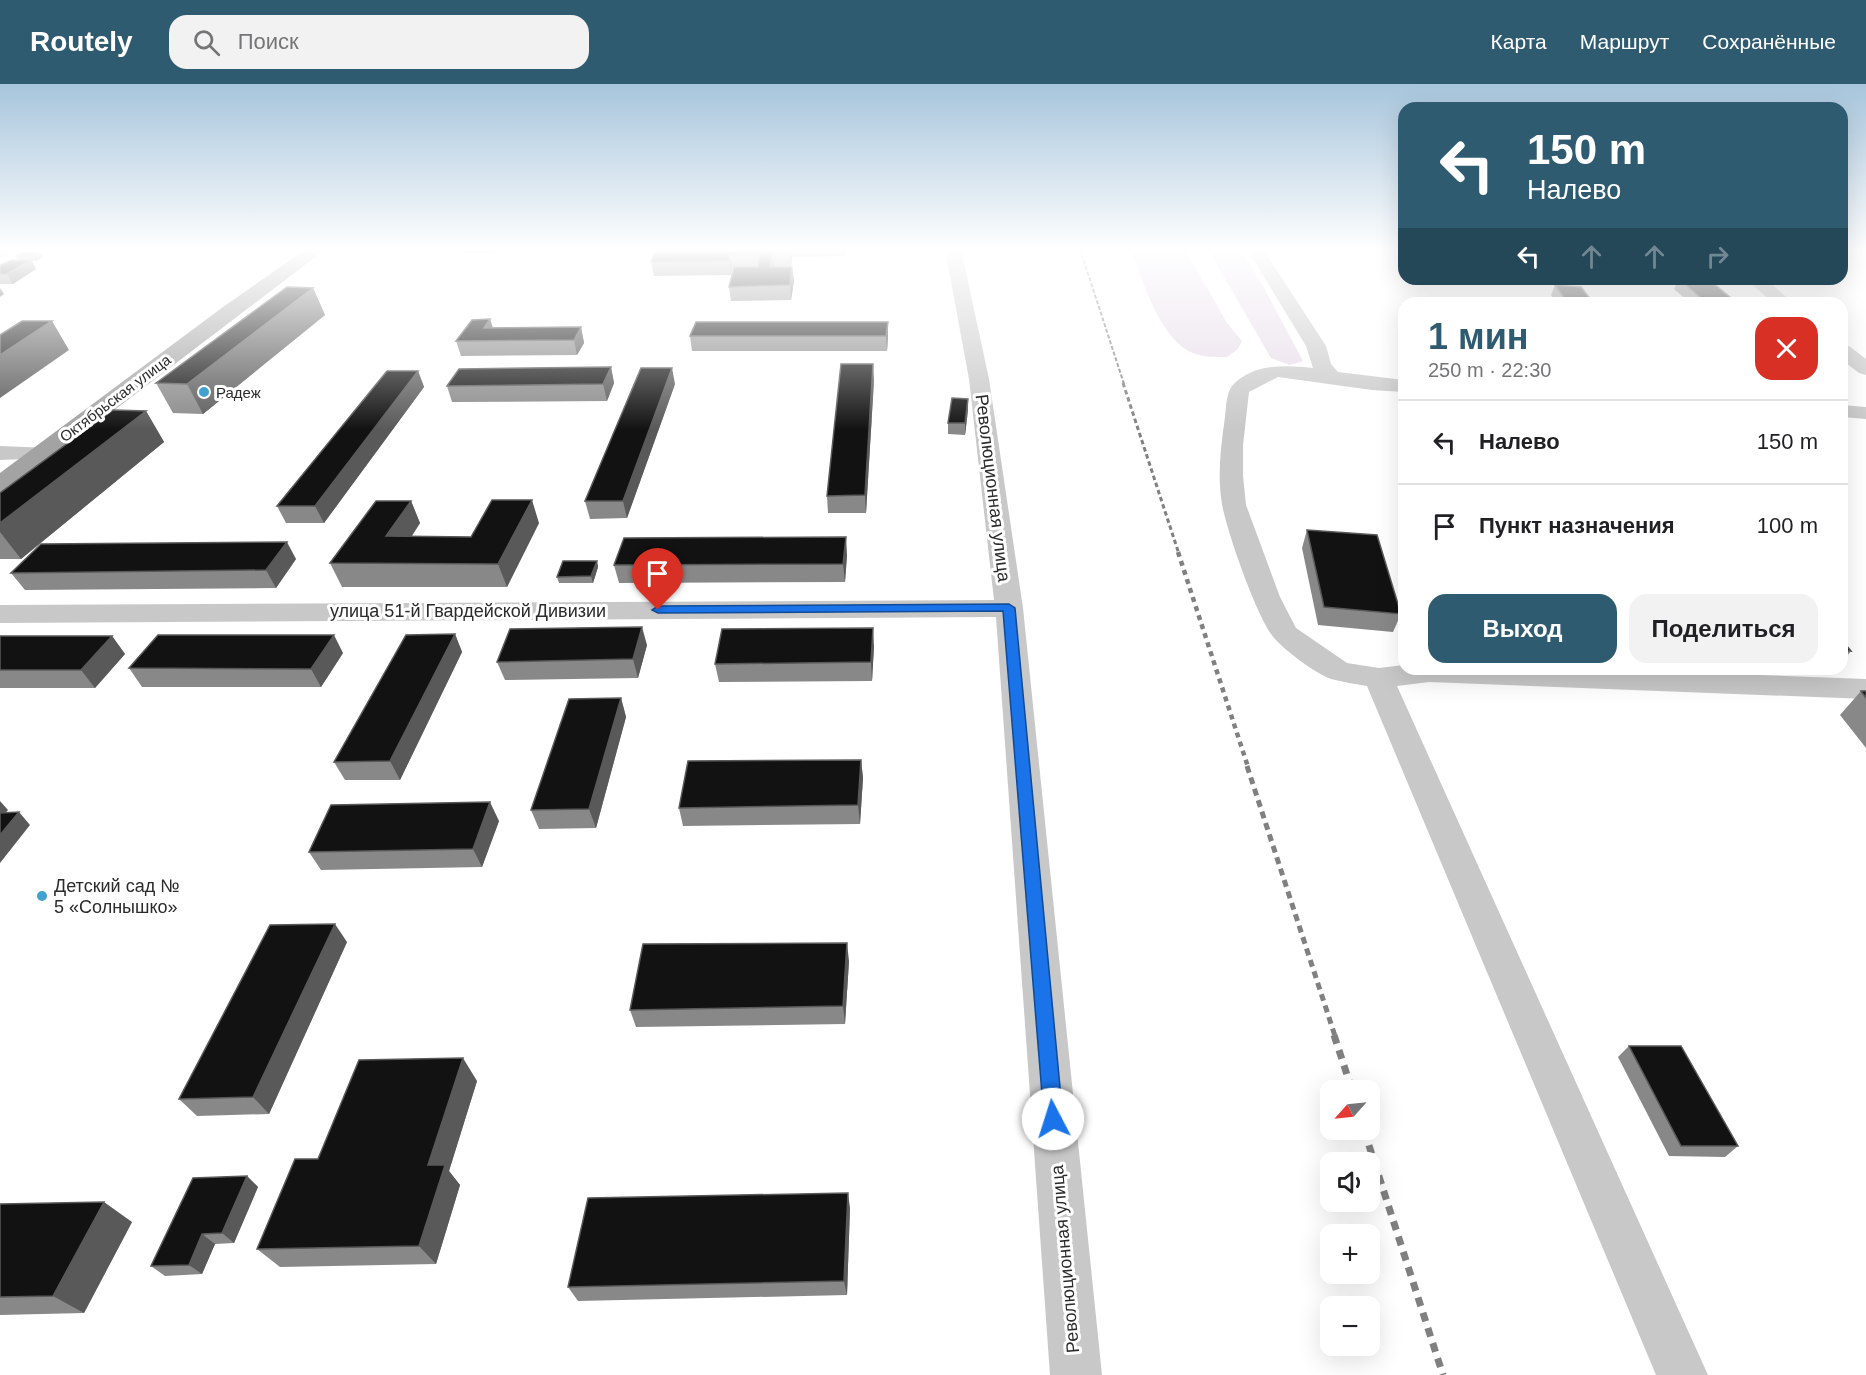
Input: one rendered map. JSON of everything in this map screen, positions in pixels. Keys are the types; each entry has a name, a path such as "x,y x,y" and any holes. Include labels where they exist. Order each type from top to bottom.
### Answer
{"main road":[{"name":"Октябрьская улица","path":"0,484 232,309"}],"street":[{"name":"Революционная улица","path":"965,309 979,379 1009,608 1076,1375"},
{"path":"1293,309 1316,346 1321,365 1331,377"},
{"path":"1848,355 1866,369"},
{"path":"1398,386 1278,371 1245,384 1239,391 1236,412 1232,445 1232,486 1234,505 1266,597 1285,633 1320,660 1339,671 1379,678 1404,675"},
{"path":"1848,412 1866,413"},
{"path":"0,453 42,453"},
{"name":"улица 51-й Гвардейской Дивизии","path":"0,614 1009,608"},
{"path":"1506,675 1866,689"},
{"path":"1379,678 1401,734 1682,1375"}],"shaded area":[{"path":"1155,309 1219,309 1242,341 1238,349 1227,357 1199,355 1186,349 1174,339"},
{"path":"1243,309 1275,309 1303,361 1290,365 1271,358"}],"building":[{"path":"257,309 285,309 187,384 156,383"},
{"path":"490,319 484,328 581,327 574,340 456,341 472,320"},
{"path":"22,321 52,321 0,355 0,335"},
{"path":"696,322 888,322 886,336 690,336"},
{"path":"841,364 873,364 865,495 827,496"},
{"path":"611,367 603,384 447,386 459,369"},
{"path":"641,368 672,368 623,501 585,501"},
{"path":"387,371 418,371 315,506 277,506"},
{"path":"952,398 968,399 965,423 948,423"},
{"path":"113,410 146,411 0,523 0,493"},
{"path":"492,500 532,500 498,564 330,563 376,501 411,501 386,536 471,537"},
{"path":"1307,530 1377,535 1398,604 1398,614 1324,607"},
{"path":"846,537 843,564 614,565 624,538"},
{"path":"287,542 266,570 11,573 41,544"},
{"path":"563,561 597,561 591,576 557,577"},
{"path":"642,627 633,659 497,662 510,629"},
{"path":"873,628 871,662 715,664 722,629"},
{"path":"455,634 390,761 334,762 406,635"},
{"path":"158,635 334,635 311,669 129,668"},
{"path":"0,636 112,636 81,670 0,670"},
{"path":"621,698 589,809 531,810 569,699"},
{"path":"861,760 858,805 679,808 688,761"},
{"path":"490,802 473,849 309,852 331,805"},
{"path":"19,812 0,835 0,813"},
{"path":"335,924 253,1097 179,1099 270,925"},
{"path":"847,943 843,1006 630,1010 643,944"},
{"path":"1629,1046 1681,1046 1738,1146 1681,1146"},
{"path":"463,1058 428,1165 445,1165 419,1246 257,1249 295,1159 318,1159 359,1060"},
{"path":"247,1176 222,1233 202,1234 189,1265 151,1266 193,1178"},
{"path":"848,1193 844,1281 568,1287 588,1198"},
{"path":"104,1202 53,1296 0,1297 0,1204"}],"railway":[{"path":"1100,309 1124,384"},
{"path":"1123,383 1179,554"},
{"path":"1178,552 1248,767"},
{"path":"1247,766 1335,1036"},
{"path":"1334,1035 1349,1080"},
{"path":"1367,1140 1443,1375"}],"place":[{"name":"Радеж","path":"204,392"},
{"name":"Детский сад № 5 «Солнышко»","path":"42,896"}],"route":[{"path":"658,610 1009,608 1053,1119"}]}
